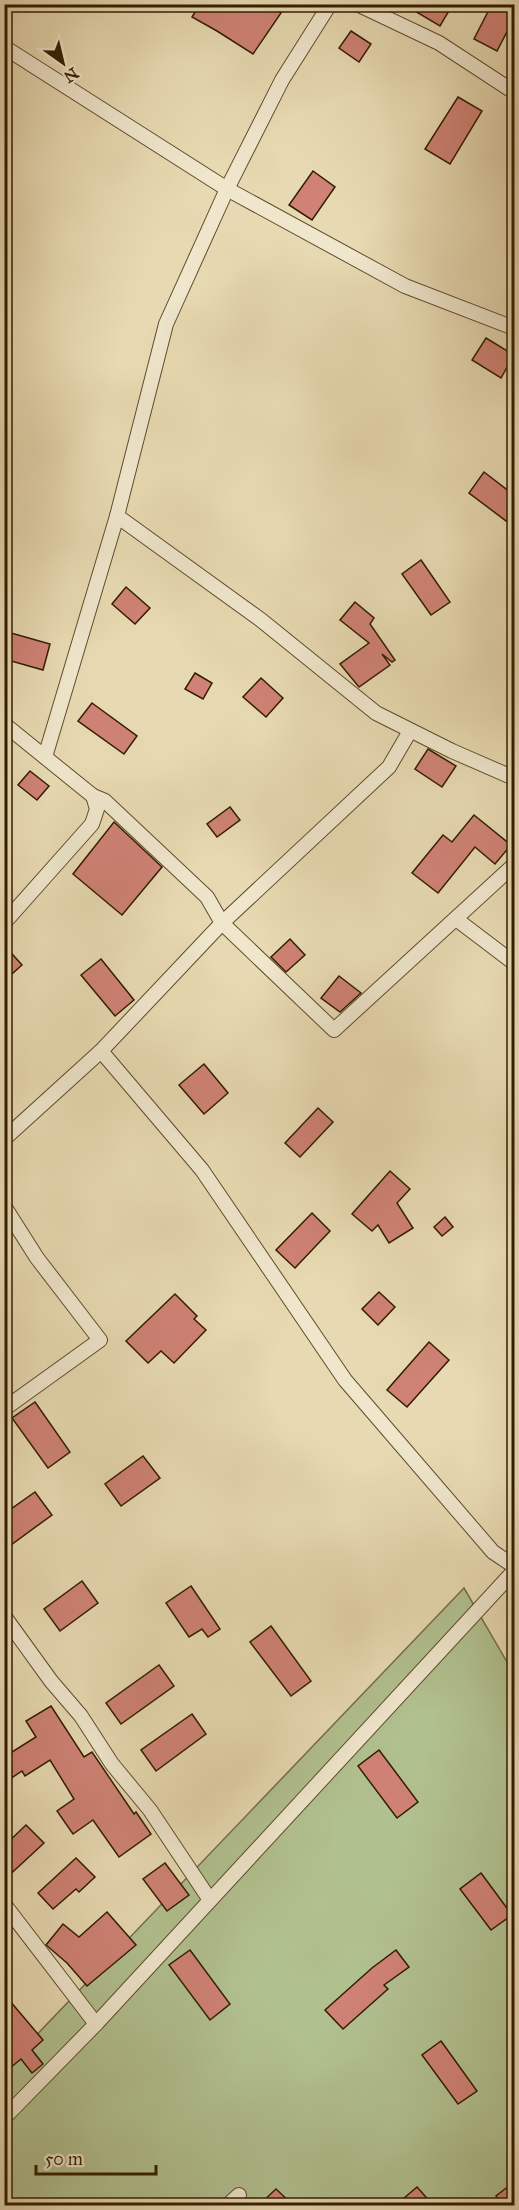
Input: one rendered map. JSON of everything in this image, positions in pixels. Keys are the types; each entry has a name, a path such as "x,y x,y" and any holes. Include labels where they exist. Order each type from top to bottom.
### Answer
{"street":[{"path":"45,757 117,516 166,324 228,189 282,80 330,4"},
{"path":"357,4 439,43 514,92"},
{"path":"4,47 228,189 405,286 514,328"},
{"path":"117,516 261,620 376,713 514,778"},
{"path":"4,724 93,796 105,801 207,897 222,923 334,1030 514,865"},
{"path":"4,1139 101,1051 222,923 389,767 410,731"},
{"path":"4,923 92,824 97,809 93,796"},
{"path":"456,919 514,963"},
{"path":"4,2118 96,2024 514,1568 492,1552 345,1380 202,1170 101,1051"},
{"path":"4,1206 37,1258 100,1340 4,1409"},
{"path":"4,1616 51,1681 81,1716 112,1764 150,1810 210,1900"},
{"path":"4,1904 96,2024"},
{"path":"227,2205 240,2195"}],"green space":[{"path":"464,1588 514,1674 514,2205 5,2205 4,2069"}],"building":[{"path":"200,4 268,4 281,13 253,54 192,17"},
{"path":"403,4 453,4 440,26"},
{"path":"492,4 514,4 514,18 497,51 474,39"},
{"path":"351,31 371,44 359,62 339,48"},
{"path":"458,97 482,111 450,164 425,149"},
{"path":"313,171 335,187 312,220 289,205"},
{"path":"486,338 514,355 501,378 472,360"},
{"path":"484,472 514,495 514,527 469,493"},
{"path":"421,560 450,602 431,615 402,574"},
{"path":"126,587 150,608 135,624 112,604"},
{"path":"355,602 374,618 370,624 395,660 392,662 382,654 390,665 359,687 340,664 369,643 340,620"},
{"path":"4,631 50,644 43,670 4,659"},
{"path":"195,673 212,683 203,699 185,689"},
{"path":"261,678 283,698 266,717 243,697"},
{"path":"92,703 137,736 124,754 78,721"},
{"path":"428,749 456,766 442,787 415,769"},
{"path":"30,771 49,786 37,800 18,785"},
{"path":"230,807 240,820 217,837 207,824"},
{"path":"474,815 511,845 495,864 475,847 438,893 412,873 443,835 452,842"},
{"path":"114,822 162,867 122,915 73,874"},
{"path":"290,939 305,955 286,972 271,957"},
{"path":"4,945 22,965 4,981"},
{"path":"101,959 134,1000 115,1016 81,975"},
{"path":"339,976 361,993 340,1012 321,998"},
{"path":"204,1064 228,1093 204,1114 179,1085"},
{"path":"318,1108 333,1122 300,1157 285,1143"},
{"path":"390,1171 410,1189 397,1203 413,1228 389,1243 378,1225 372,1231 352,1214"},
{"path":"312,1213 330,1231 295,1268 276,1250"},
{"path":"445,1217 453,1227 442,1236 434,1227"},
{"path":"379,1292 395,1307 378,1325 362,1309"},
{"path":"175,1294 197,1316 194,1319 206,1330 174,1363 161,1351 148,1363 126,1341"},
{"path":"429,1342 449,1360 407,1407 387,1390"},
{"path":"35,1402 70,1452 48,1468 12,1418"},
{"path":"143,1456 160,1478 121,1506 105,1484"},
{"path":"35,1492 52,1515 4,1550 4,1514"},
{"path":"82,1581 98,1603 60,1631 44,1609"},
{"path":"191,1586 220,1629 208,1637 202,1629 189,1637 166,1603"},
{"path":"271,1626 311,1681 291,1696 250,1642"},
{"path":"159,1665 174,1686 121,1724 106,1703"},
{"path":"51,1706 84,1757 92,1752 134,1814 136,1812 151,1834 119,1857 93,1820 73,1834 57,1811 74,1799 50,1760 25,1776 22,1771 4,1783 4,1757 36,1737 26,1721"},
{"path":"192,1714 206,1734 156,1771 141,1750"},
{"path":"379,1750 418,1802 397,1818 358,1766"},
{"path":"26,1825 44,1843 4,1880 4,1846"},
{"path":"76,1858 95,1877 79,1892 76,1889 53,1909 38,1893"},
{"path":"165,1863 189,1895 167,1911 143,1879"},
{"path":"481,1873 512,1915 491,1930 460,1889"},
{"path":"107,1912 136,1945 87,1986 67,1963 46,1945 63,1924 79,1937"},
{"path":"190,1950 230,2004 210,2020 169,1965"},
{"path":"396,1950 409,1967 384,1985 388,1989 343,2029 325,2010"},
{"path":"4,1994 43,2040 32,2050 43,2064 32,2073 21,2059 4,2073"},
{"path":"441,2041 477,2091 458,2104 422,2055"},
{"path":"514,2182 514,2205 503,2205 496,2196"},
{"path":"417,2187 433,2205 396,2205"},
{"path":"276,2189 293,2205 259,2205"}]}
